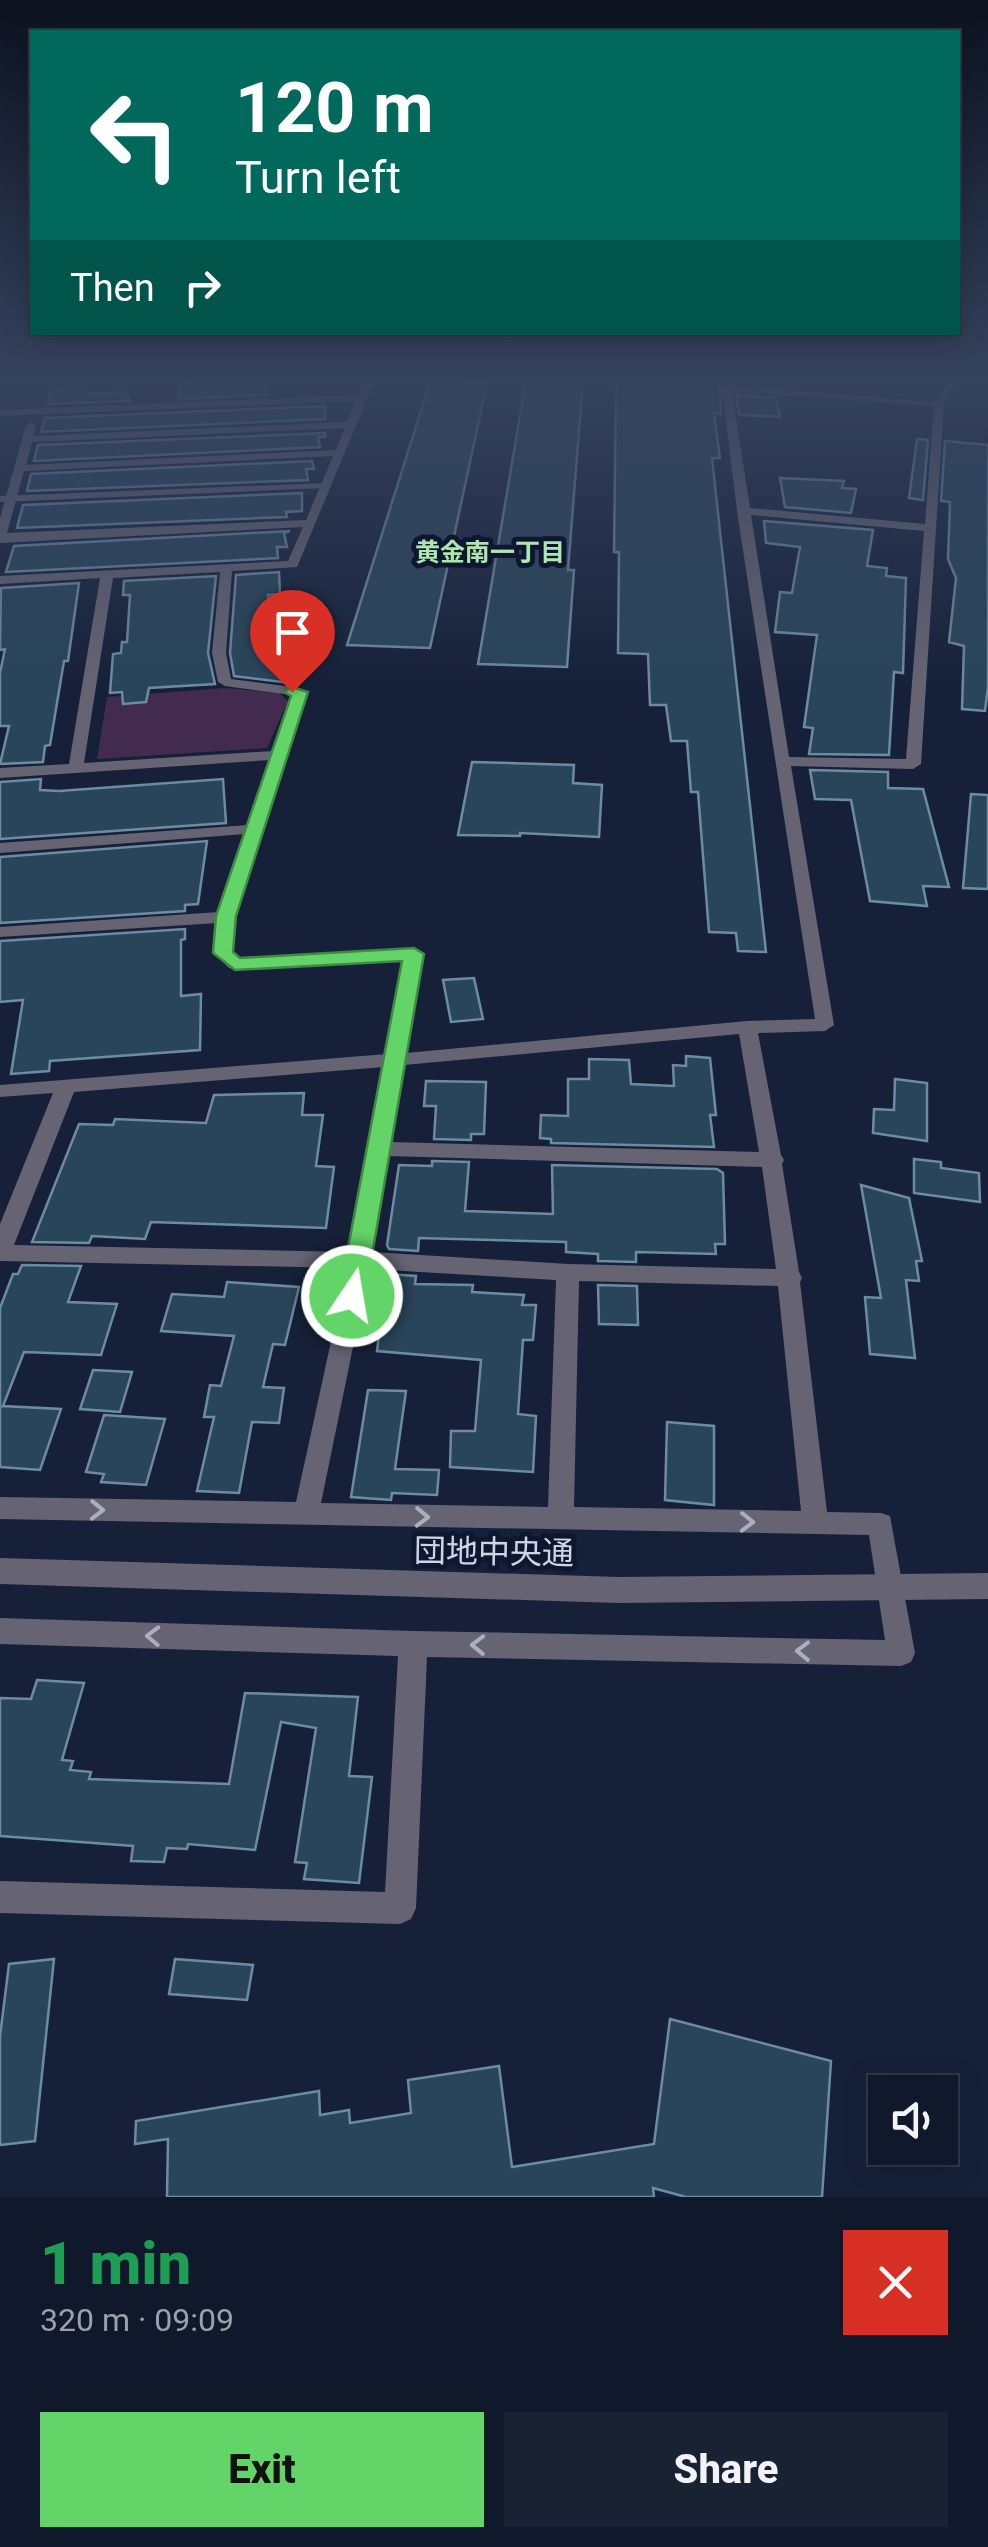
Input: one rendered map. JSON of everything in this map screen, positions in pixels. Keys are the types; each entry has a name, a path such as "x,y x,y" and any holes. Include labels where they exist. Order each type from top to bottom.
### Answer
{"street":[{"path":"0,1091 747,1027 825,1025 740,483"},
{"path":"783,761 913,764 935,483"},
{"path":"0,580 293,564 310,523 324,485 6,499 0,538 310,523"},
{"path":"744,511 932,528"},
{"path":"226,568 219,654 225,682 300,692 226,916 223,953 235,964 414,954 360,1260 306,1514"},
{"path":"76,768 107,574"},
{"path":"0,774 281,755"},
{"path":"0,848 254,829"},
{"path":"0,932 226,916"},
{"path":"747,1027 774,1160 791,1278 815,1523"},
{"path":"66,1086 0,1252 360,1260 568,1272 791,1278"},
{"path":"380,1149 774,1160"},
{"path":"561,1520 568,1272"},
{"path":"0,1508 881,1524 901,1653 412,1644 0,1630"},
{"name":"団地中央通","path":"0,1570 360,1585 839,1591 988,1586"},
{"path":"0,1897 400,1908 412,1644"}],"shaded area":[{"path":"225,688 279,693 288,701 267,748 97,759 107,697"}],"building":[{"path":"29,483 243,483 27,491"},
{"path":"398,483 466,483 430,648 347,645"},
{"path":"509,483 575,483 568,570 574,570 567,667 478,664"},
{"path":"615,483 715,483 766,952 738,951 736,933 709,932 698,792 691,792 687,741 671,741 666,705 650,705 648,654 618,653 619,552 614,552"},
{"path":"781,483 844,483 842,488 856,489 851,513 785,507"},
{"path":"911,483 924,483 923,500 909,498"},
{"path":"942,483 988,483 985,711 962,709 964,646 949,642 956,578 948,559 950,502 941,501"},
{"path":"302,493 302,511 286,512 287,517 17,528 23,505"},
{"path":"764,521 873,530 867,566 887,568 886,576 906,578 903,673 894,672 889,755 809,754 813,728 804,727 817,635 775,632 780,592 792,593 800,547 766,543"},
{"path":"290,531 284,533 287,547 277,547 278,558 6,572 14,546"},
{"path":"279,572 280,594 268,595 272,645 315,649 290,683 234,676 230,653 236,575"},
{"path":"216,576 208,653 215,684 149,688 146,702 123,704 122,692 110,693 113,654 121,653 122,642 127,642 130,595 123,595 124,581"},
{"path":"79,583 68,661 64,661 50,745 45,746 43,762 0,764 9,726 0,726 0,673 5,649 0,650 1,588"},
{"path":"472,762 574,765 573,783 602,785 599,837 458,835"},
{"path":"810,770 888,772 888,788 923,789 949,887 923,886 927,906 870,901 851,800 815,799"},
{"path":"41,779 40,790 59,791 223,779 226,823 0,839 0,782"},
{"path":"971,794 988,795 988,889 963,888"},
{"path":"207,841 198,904 185,905 185,911 0,923 0,857"},
{"path":"185,929 185,939 181,940 181,996 201,994 200,1050 50,1061 49,1071 11,1074 23,1000 0,1002 0,941"},
{"path":"474,978 483,1019 451,1022 443,980"},
{"path":"686,1056 710,1058 716,1115 710,1115 714,1147 551,1143 551,1139 540,1138 541,1115 568,1116 568,1079 589,1079 589,1059 629,1060 631,1084 674,1086 673,1065 686,1066"},
{"path":"895,1079 927,1083 927,1141 873,1133 874,1109 894,1110"},
{"path":"426,1081 486,1082 484,1134 471,1134 471,1140 434,1139 436,1106 424,1106"},
{"path":"304,1093 302,1115 323,1115 316,1166 334,1167 326,1228 151,1222 145,1239 92,1236 89,1243 32,1242 79,1124 113,1125 115,1119 206,1123 214,1095"},
{"path":"914,1159 941,1162 941,1168 979,1173 980,1202 914,1193"},
{"path":"432,1161 469,1162 465,1211 553,1214 552,1165 717,1169 723,1173 725,1244 715,1244 716,1254 636,1252 636,1262 598,1261 598,1254 566,1252 566,1242 419,1238 418,1251 389,1249 399,1165 432,1166"},
{"path":"861,1185 909,1198 922,1261 916,1261 919,1281 906,1280 915,1358 870,1354 865,1297 881,1298"},
{"path":"22,1265 81,1266 68,1302 117,1304 101,1355 24,1352 3,1406 61,1409 40,1470 0,1467 0,1308 13,1274 18,1274"},
{"path":"386,1274 416,1276 415,1284 473,1285 472,1292 524,1295 522,1305 536,1305 533,1340 523,1340 518,1414 536,1416 533,1472 450,1467 451,1431 475,1431 481,1360 377,1351"},
{"path":"227,1282 299,1287 285,1345 273,1344 263,1387 284,1388 279,1423 252,1422 239,1493 197,1491 214,1417 204,1417 210,1385 221,1386 234,1336 161,1331 172,1294 224,1297"},
{"path":"598,1285 637,1286 638,1325 599,1324"},
{"path":"93,1370 132,1372 120,1412 80,1409"},
{"path":"368,1390 406,1391 395,1469 439,1470 437,1495 392,1493 391,1500 351,1497"},
{"path":"104,1415 165,1419 146,1485 101,1482 104,1474 86,1472"},
{"path":"667,1422 714,1426 714,1505 665,1500"},
{"path":"37,1680 84,1683 62,1760 73,1761 70,1770 91,1772 89,1779 229,1784 245,1693 358,1697 349,1776 372,1777 359,1883 304,1879 307,1863 295,1862 316,1728 281,1722 255,1850 188,1844 187,1849 167,1848 164,1862 131,1861 133,1846 0,1836 0,1698 31,1699"},
{"path":"54,1959 35,2141 0,2145 0,2036 9,1964"},
{"path":"175,1959 253,1965 247,2000 169,1994"},
{"path":"670,2019 831,2061 822,2197 686,2197 653,2188 654,2197 167,2197 168,2139 135,2144 136,2121 319,2091 320,2115 349,2110 350,2123 411,2113 408,2080 499,2066 512,2167 654,2144"}],"district":[{"name":"黄金南一丁目","path":"490,552"}],"route":[{"path":"292,692 300,692 226,916 223,953 235,964 414,954 352,1296"}]}
